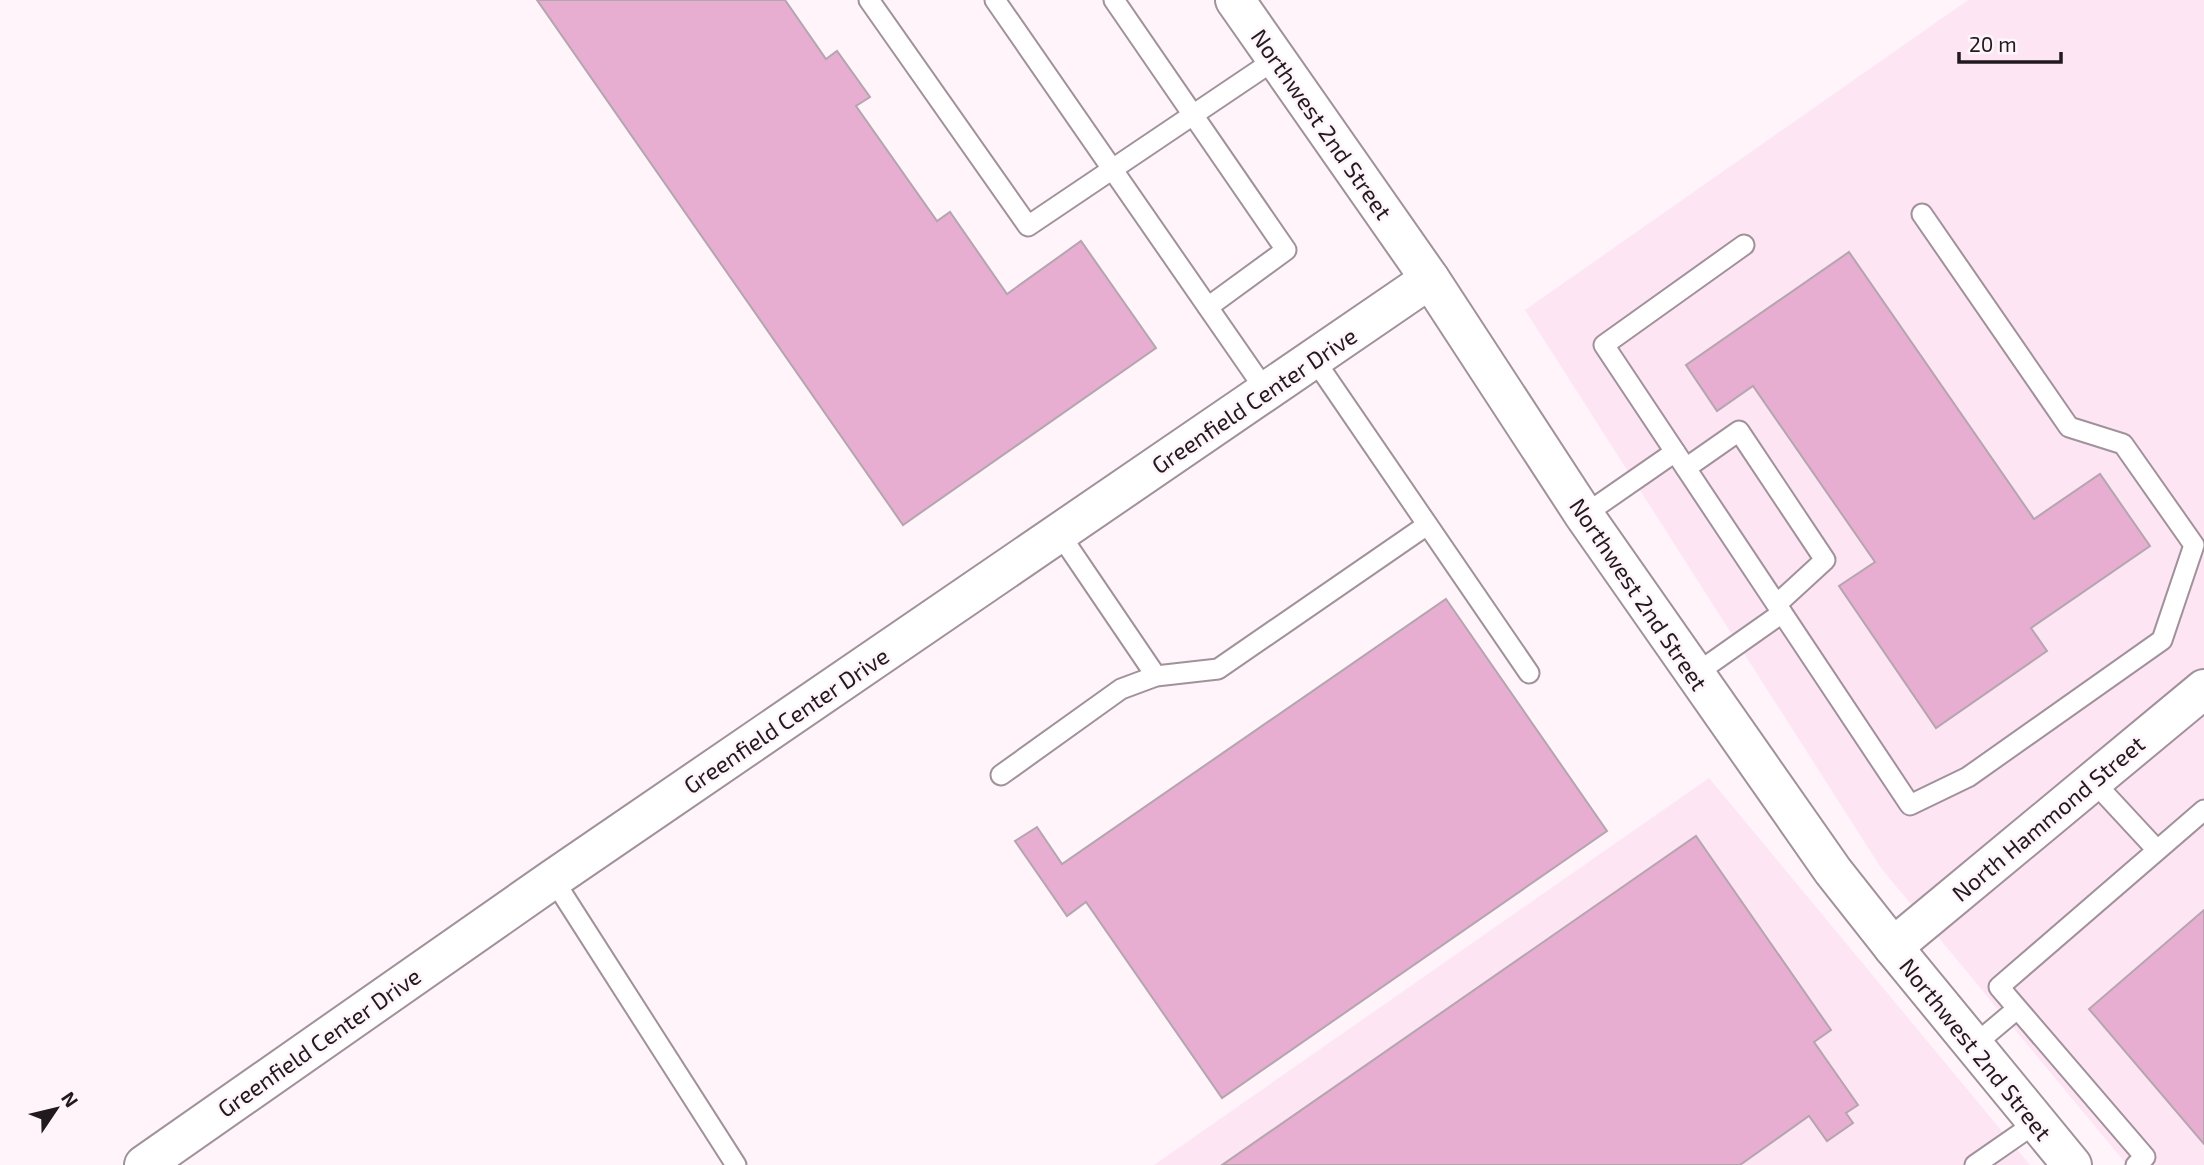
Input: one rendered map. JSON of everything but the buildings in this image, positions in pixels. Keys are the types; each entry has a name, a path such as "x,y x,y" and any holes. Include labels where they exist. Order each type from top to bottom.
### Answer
{"street":[{"name":"Northwest 2nd Street","path":"1235,0 1430,279 1584,515 1833,871 2072,1165"},
{"name":"Greenfield Center Drive","path":"144,1165 553,879 1430,279"},
{"name":"North Hammond Street","path":"1893,947 2204,689"}],"lane":[{"path":"869,0 1028,226 1276,59"},
{"path":"995,0 1266,391"},
{"path":"1114,0 1286,250 1208,307"},
{"path":"1744,244 1604,345 1910,805 1968,777 2162,640 2194,545 2123,444 2069,427 1922,214"},
{"path":"1314,359 1529,673"},
{"path":"1584,515 1739,430 1825,559 1779,608 1694,675"},
{"path":"1001,775 1121,689 1156,677 1218,669 1427,525"},
{"path":"1059,533 1156,677"},
{"path":"2092,781 2157,850"},
{"path":"2136,1165 2145,1157 1999,987 2204,810"},
{"path":"553,879 736,1165"},
{"path":"1973,1046 2018,1009"},
{"path":"1975,1165 2037,1122"}],"shaded area":[{"path":"1968,0 2204,0 2204,1165 2127,1165 1881,868 1525,310"},
{"path":"1709,778 2030,1165 1154,1165"}]}
